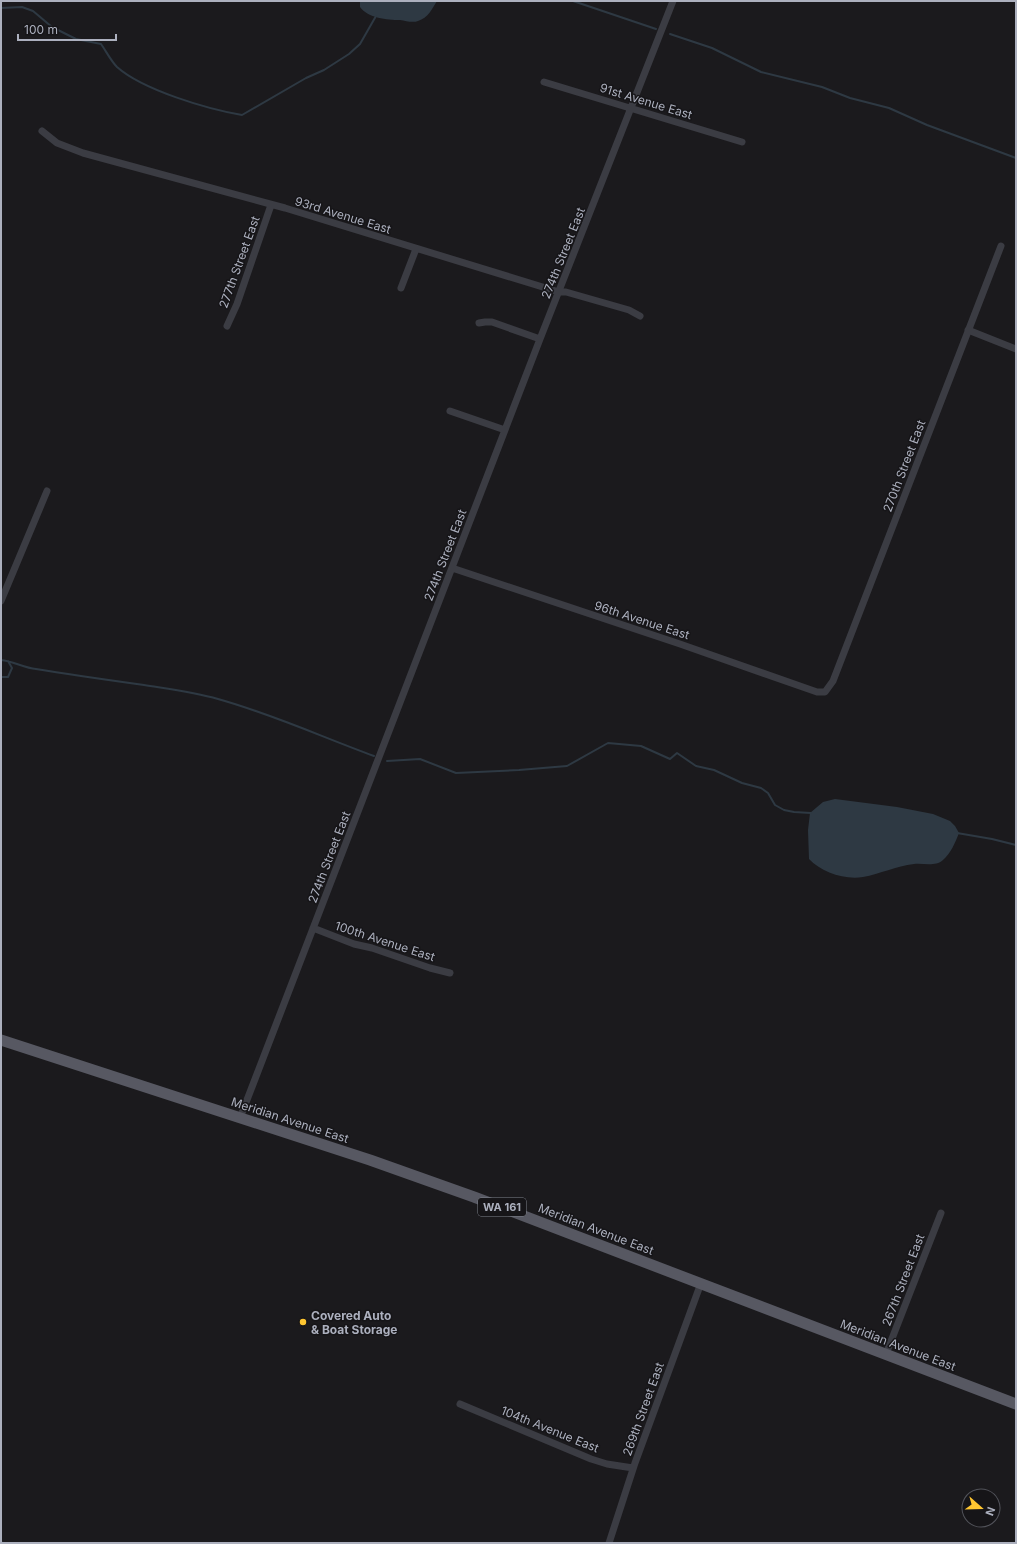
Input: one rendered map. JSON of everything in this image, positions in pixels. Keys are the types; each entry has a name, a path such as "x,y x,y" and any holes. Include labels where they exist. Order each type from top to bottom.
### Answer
{"main road":[{"name":"Meridian Avenue East","path":"1,1040 370,1160 474,1197 1016,1404"}],"street":[{"name":"274th Street East","path":"240,1118 540,339 673,1"},
{"name":"91st Avenue East","path":"544,82 742,142"},
{"name":"93rd Avenue East","path":"42,131 57,143 83,153 271,205 559,292 566,292 629,310 640,316"},
{"name":"277th Street East","path":"227,326 237,304 271,205"},
{"name":"270th Street East","path":"825,692 833,681 1001,246"},
{"path":"401,288 416,249"},
{"path":"479,323 492,322 540,339"},
{"path":"968,330 1016,349"},
{"path":"450,411 505,430"},
{"path":"1,600 47,491"},
{"name":"96th Avenue East","path":"452,568 680,644 817,692 825,692"},
{"name":"100th Avenue East","path":"313,928 320,929 354,944 372,948 430,968 450,973"},
{"name":"267th Street East","path":"886,1354 941,1213"},
{"name":"269th Street East","path":"609,1543 633,1468 701,1283"},
{"name":"104th Avenue East","path":"460,1404 591,1459 607,1464 633,1468"}],"shaded area":[{"path":"360,1 437,1 427,15 421,20 409,22 389,20 368,14 360,7"},
{"path":"835,799 897,807 933,814 950,821 959,833 948,854 940,862 907,865 856,878 833,874 820,868 809,859 808,830 810,813 823,802"}],"waterway":[{"path":"573,1 656,29"},
{"path":"1,8 22,7 33,11 52,27 76,39 101,44 117,67 128,75 159,91 211,108 242,115 306,78 324,70 349,54 360,44 376,16"},
{"path":"670,34 712,48 761,72 822,87 850,98 889,108 927,125 1016,158"},
{"path":"1,660 32,668 172,689 209,697 258,712 374,756"},
{"path":"1,677 8,677 12,668 8,661"},
{"path":"387,761 420,759 456,773 519,770 567,766 608,743 641,746 670,759 677,753 696,766 714,770 742,783 761,788 768,793 775,805 784,810 811,813"},
{"path":"957,833 1016,845"}],"place":[{"name":"Covered Auto & Boat Storage","path":"303,1322"}]}
